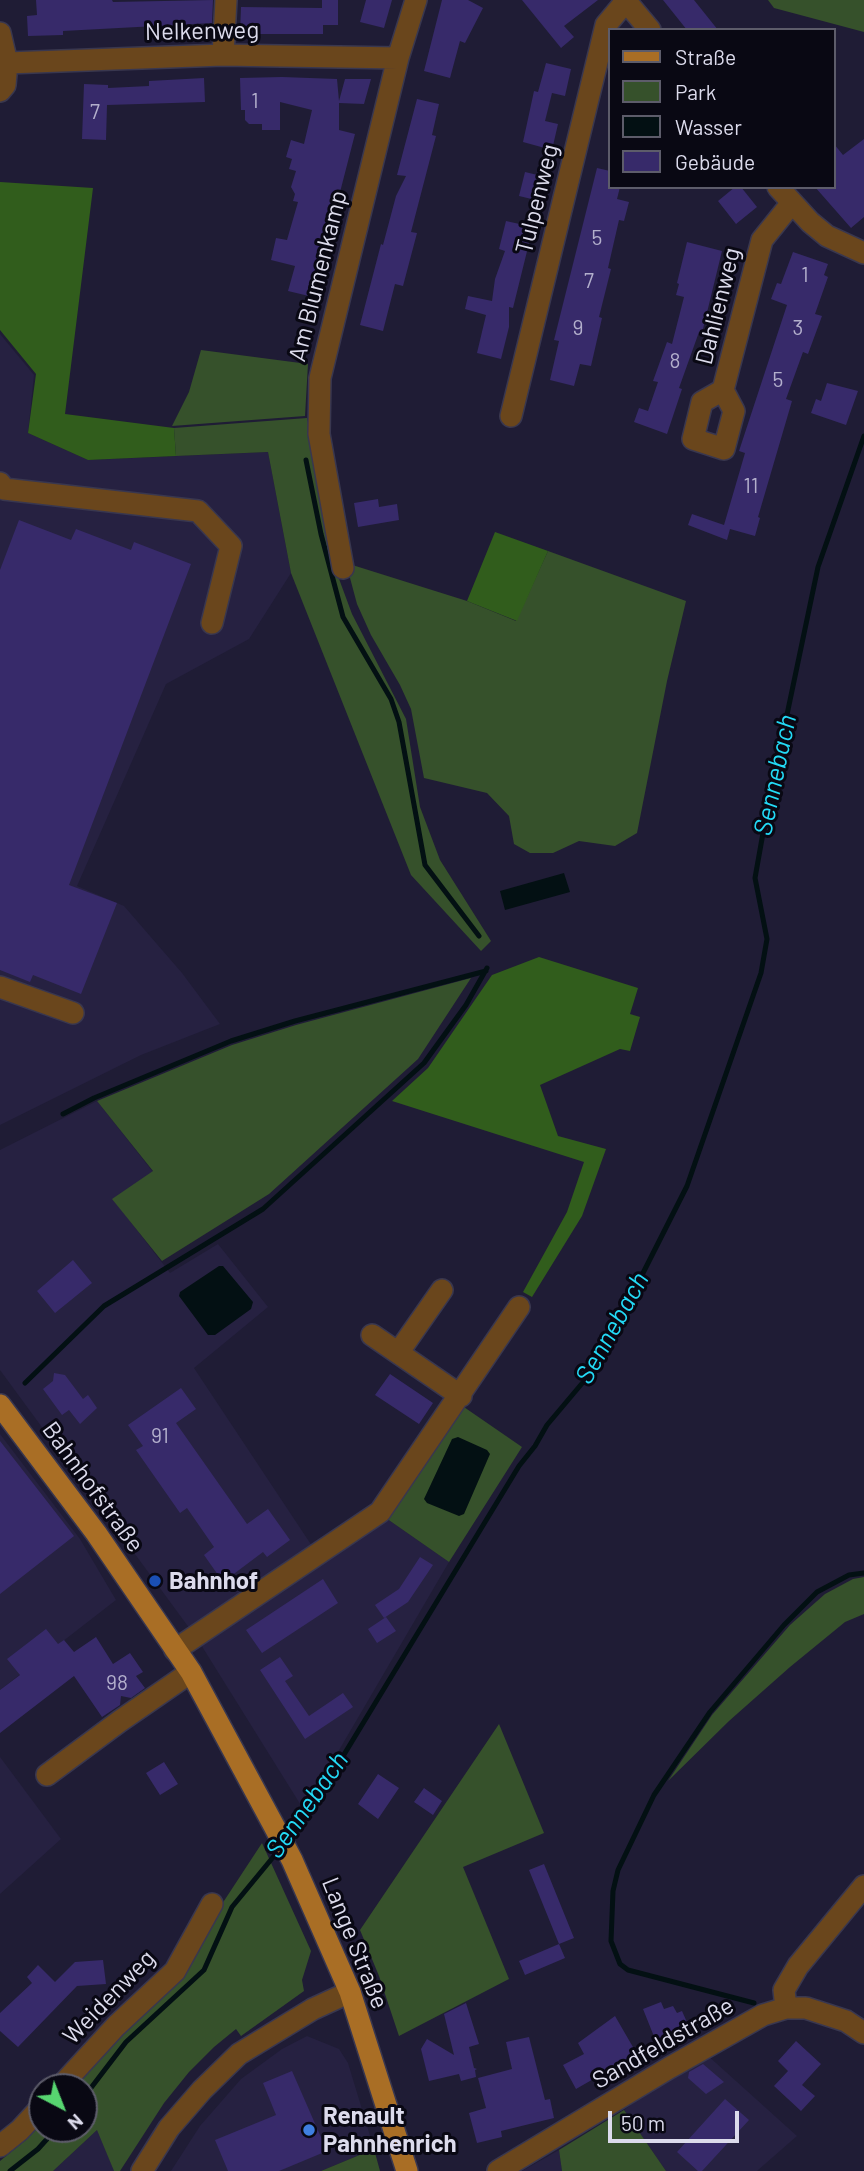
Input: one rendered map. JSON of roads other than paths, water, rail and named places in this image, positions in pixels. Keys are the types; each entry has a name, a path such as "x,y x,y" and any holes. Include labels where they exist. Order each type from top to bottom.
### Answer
{"main road":[{"name":"Bahnhofstraße","path":"0,1405 7,1428 96,1533 191,1672 230,1744"},
{"name":"Lange Straße","path":"230,1744 292,1860 350,1992 407,2171"}],"street":[{"path":"223,55 226,0"},
{"name":"Am Blumenkamp","path":"343,568 319,434 320,378 398,58 416,0"},
{"path":"626,0 648,28"},
{"name":"Tulpenweg","path":"511,416 607,26 626,0"},
{"path":"0,33 7,62 5,85 0,91"},
{"name":"Nelkenweg","path":"7,62 223,55 398,58"},
{"path":"784,195 827,236 864,253"},
{"name":"Dahlienweg","path":"723,390 762,240 784,195"},
{"path":"2,491 198,511 231,546 212,624"},
{"path":"0,987 73,1013"},
{"path":"398,1353 442,1290"},
{"path":"176,1650 380,1513 519,1307"},
{"path":"372,1335 461,1396"},
{"path":"47,1775 191,1672"},
{"path":"786,2008 784,1990 798,1966 864,1886"},
{"name":"Weidenweg","path":"73,2073 116,2026 174,1971 212,1904"},
{"path":"142,2171 169,2128 202,2090 239,2054 313,2009 350,1992"},
{"name":"Sandfeldstraße","path":"498,2171 763,2015 786,2008 806,2008 846,2021 864,2033"},
{"path":"0,2146 28,2121"}],"water":[{"path":"564,873 570,892 505,910 500,891"},
{"path":"223,1266 253,1302 251,1309 215,1335 208,1335 179,1296 180,1292"},
{"path":"458,1437 487,1450 490,1454 464,1514 459,1516 427,1503 424,1499 452,1439"}],"waterway":[{"name":"Sennebach","path":"287,1839 311,1809 519,1466 547,1425 595,1368 687,1186 761,973 767,939 755,878 768,805 818,567 864,436"},
{"path":"306,460 321,534 343,617 391,699 399,722 425,865 479,936"},
{"path":"25,1383 104,1306 263,1209 424,1063 466,1005 487,968"},
{"path":"63,1114 94,1098 231,1041 295,1021 486,971"},
{"path":"754,2003 628,1970 620,1964 611,1941 613,1891 618,1870 654,1795 710,1712 784,1625 817,1592 849,1575 864,1573"},
{"name":"Sennebach","path":"98,2079 126,2042 204,1970 232,1907 279,1850"},
{"name":"Sennebach","path":"10,2171 43,2143"}],"place":[{"name":"Bahnhof","path":"155,1581"},
{"name":"Renault Pahnhenrich","path":"309,2130"}]}
